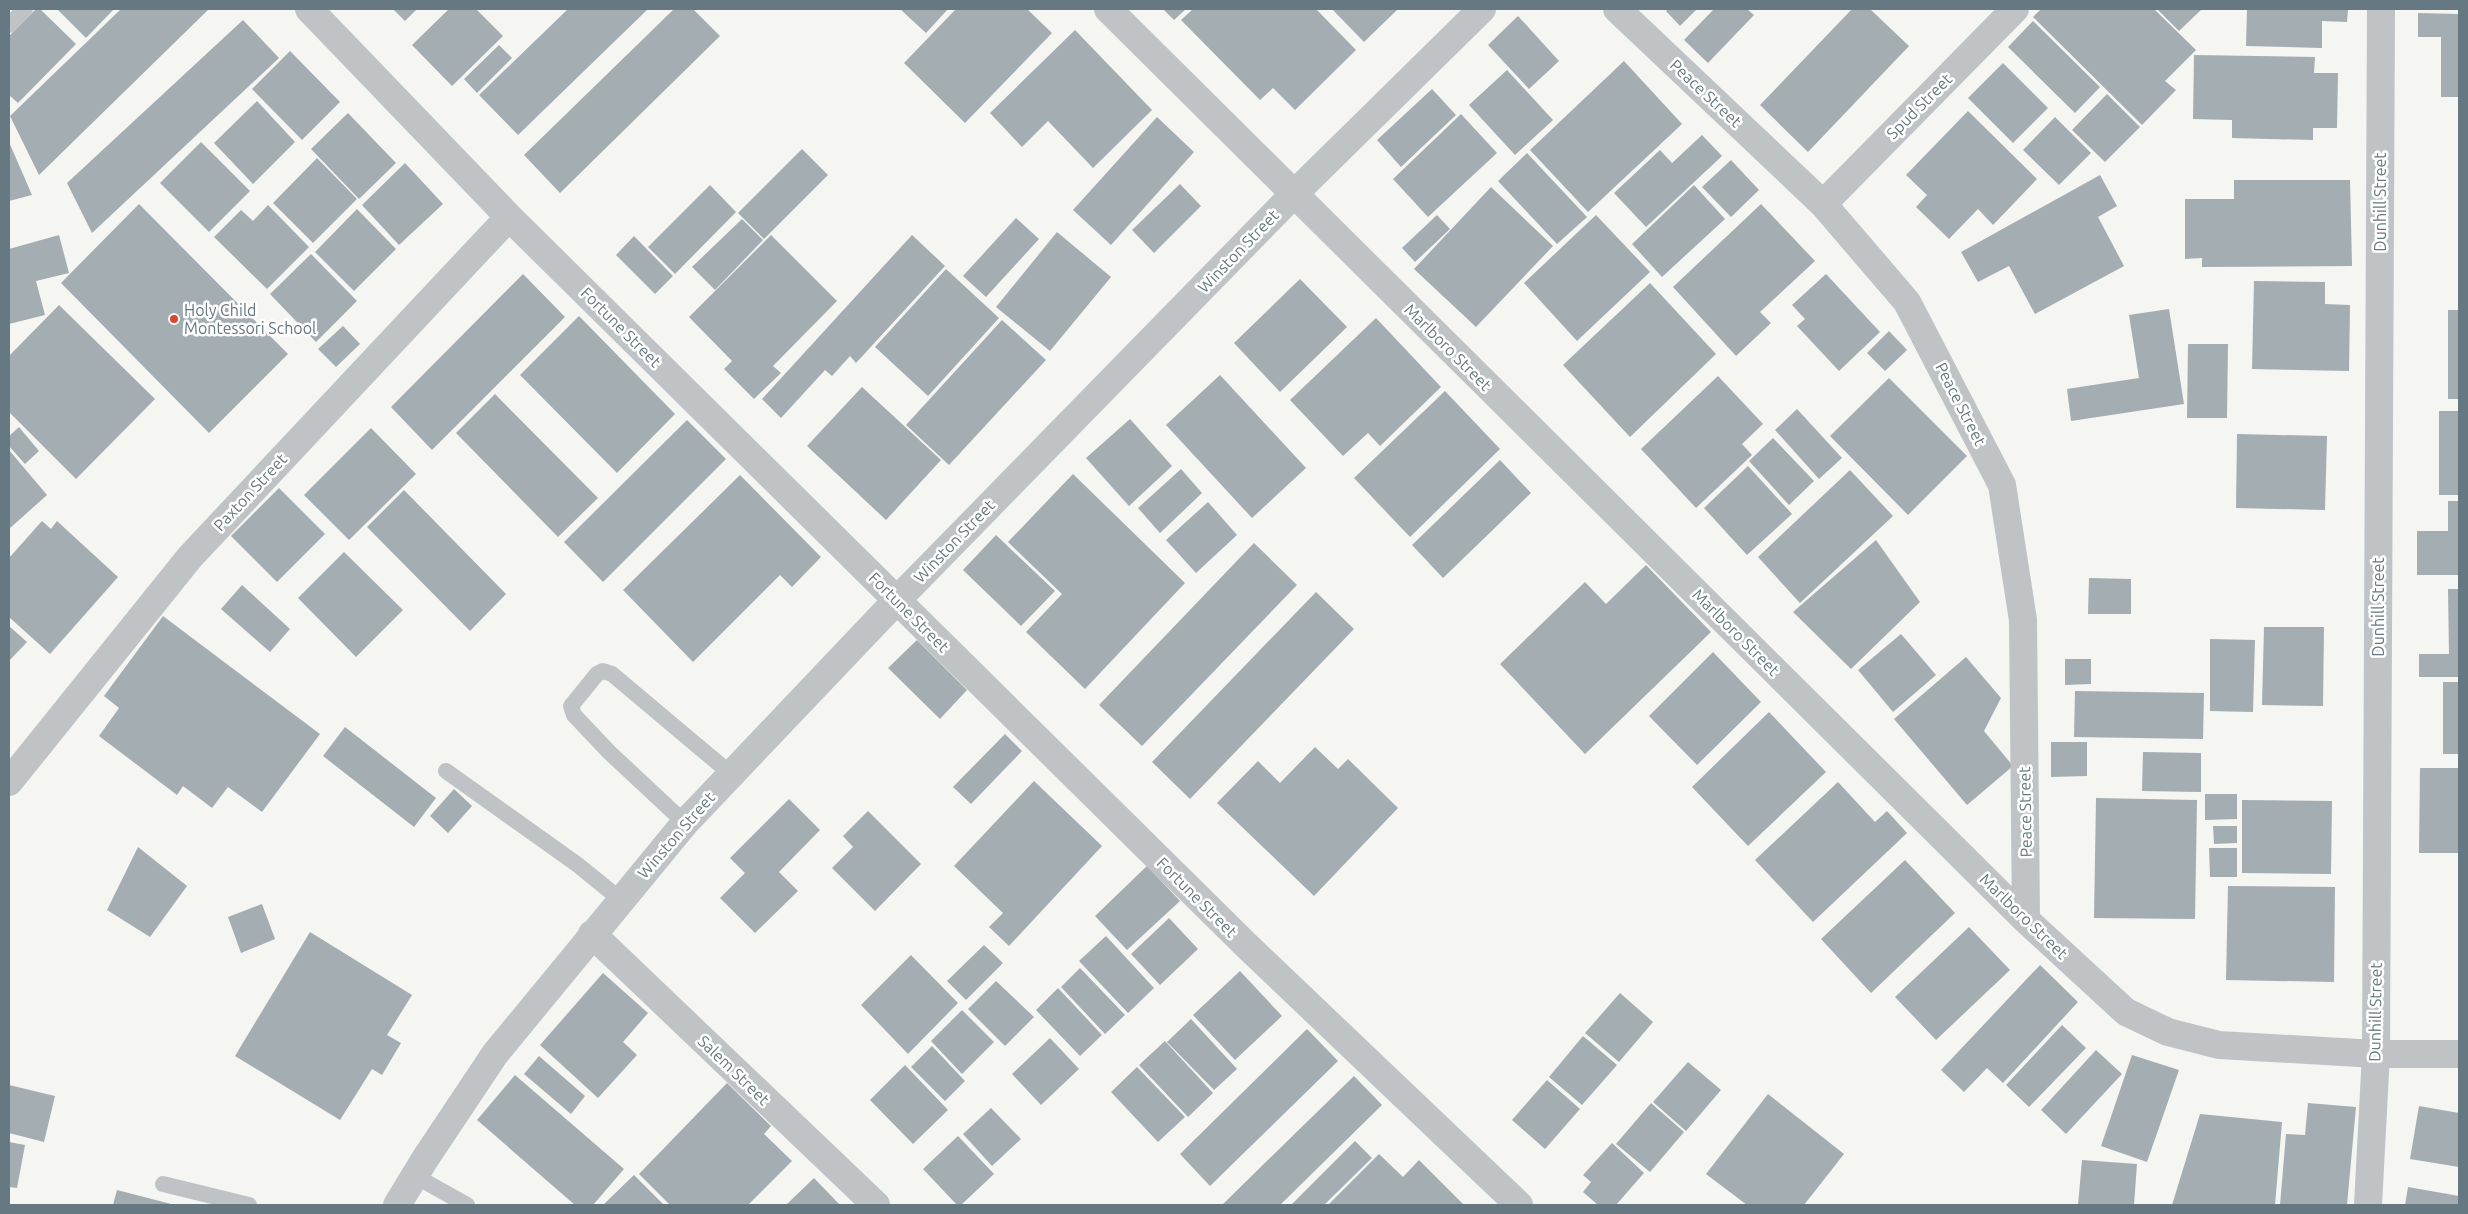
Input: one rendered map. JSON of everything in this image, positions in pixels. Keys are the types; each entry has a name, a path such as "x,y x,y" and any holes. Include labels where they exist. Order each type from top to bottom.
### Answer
{"street":[{"name":"Fortune Street","path":"309,9 509,217 1246,945 1519,1205"},
{"name":"Marlboro Street","path":"1108,9 2026,920 2126,1012 2168,1032 2219,1045 2376,1054 2459,1054"},
{"name":"Winston Street","path":"397,1205 495,1054 685,822 897,600 1294,194 1482,9"},
{"name":"Peace Street","path":"1617,9 1823,204 1907,302 2002,485 2022,620 2026,920"},
{"name":"Spud Street","path":"1823,204 2015,9"},
{"name":"Dunhill Street","path":"2368,1205 2376,1054 2381,9"},
{"name":"Paxton Street","path":"9,782 190,557 509,217"},
{"name":"Salem Street","path":"592,934 876,1205"}],"lane":[{"path":"9,25 24,9"},
{"path":"685,822 609,752 574,715 570,706 597,674 603,671 612,674 731,774"},
{"path":"446,771 578,865 621,900"},
{"path":"415,1176 467,1205"},
{"path":"163,1184 249,1205"}],"building":[{"path":"36,9 40,9 76,44 18,103 9,95 9,36"},
{"path":"57,9 114,9 86,38"},
{"path":"121,9 209,9 39,175 10,116"},
{"path":"393,9 417,9 405,21"},
{"path":"449,9 476,9 503,36 452,86 412,45"},
{"path":"568,9 648,9 518,135 479,95"},
{"path":"674,9 693,9 720,36 560,193 524,155"},
{"path":"900,9 948,9 926,33"},
{"path":"956,9 1027,9 1052,33 965,123 904,63"},
{"path":"1163,9 1186,9 1174,20"},
{"path":"1193,9 1316,9 1356,50 1295,110 1273,88 1260,100 1181,20"},
{"path":"1332,9 1398,9 1364,42"},
{"path":"1668,9 1697,9 1680,26 1666,11"},
{"path":"1714,9 1747,9 1754,15 1708,63 1684,40"},
{"path":"1852,9 1870,9 1909,46 1808,152 1760,105"},
{"path":"2041,9 2154,9 2196,50 2165,81 2176,90 2142,125 2033,17"},
{"path":"2157,9 2202,9 2179,31"},
{"path":"2247,9 2348,9 2347,22 2322,21 2322,48 2246,46"},
{"path":"2418,13 2459,14 2459,97 2441,97 2441,37 2418,37"},
{"path":"1518,16 1559,61 1529,89 1488,45"},
{"path":"243,20 279,58 92,233 67,183"},
{"path":"2033,21 2100,87 2075,113 2008,47"},
{"path":"1075,30 1152,110 1093,168 1048,121 1022,147 990,113"},
{"path":"499,45 512,58 477,93 464,79"},
{"path":"290,51 340,102 302,140 252,89"},
{"path":"2194,55 2315,57 2314,73 2338,73 2337,128 2313,128 2313,140 2232,138 2232,120 2193,119"},
{"path":"1624,61 1682,124 1588,212 1530,150"},
{"path":"2003,63 2048,108 2013,143 1968,98"},
{"path":"1507,70 1553,120 1515,155 1469,105"},
{"path":"1432,89 1456,115 1401,167 1377,140"},
{"path":"2107,94 2140,127 2105,162 2072,130"},
{"path":"257,101 295,142 253,184 214,143"},
{"path":"1968,111 2037,179 1993,225 1978,209 1949,239 1916,207 1927,195 1906,175"},
{"path":"348,113 396,163 359,199 311,149"},
{"path":"1461,114 1497,153 1428,217 1393,179"},
{"path":"1157,117 1194,152 1111,245 1073,210"},
{"path":"2055,117 2091,153 2059,185 2023,150"},
{"path":"1702,135 1722,156 1646,227 1614,193 1660,150 1672,163"},
{"path":"9,142 32,195 9,201"},
{"path":"201,142 250,191 209,232 160,183"},
{"path":"802,149 828,175 764,239 738,213"},
{"path":"1527,153 1587,217 1557,244 1498,181"},
{"path":"317,158 357,199 313,243 273,203"},
{"path":"1731,160 1759,190 1731,217 1702,187"},
{"path":"405,163 443,204 399,245 362,205"},
{"path":"2100,175 2117,206 2098,217 2124,266 2035,314 2009,266 1978,282 1961,252"},
{"path":"2234,180 2350,180 2352,266 2202,267 2202,258 2185,259 2185,199 2234,199"},
{"path":"1180,184 1201,206 1154,253 1132,230"},
{"path":"710,185 736,212 675,274 648,247"},
{"path":"1694,185 1725,219 1662,277 1632,244"},
{"path":"1491,187 1553,246 1476,327 1414,269"},
{"name":"Holy Child Montessori School","path":"139,204 288,354 209,433 61,283"},
{"path":"1761,204 1815,261 1760,312 1771,323 1736,356 1673,287"},
{"path":"268,205 309,247 267,289 214,237 241,210 253,221"},
{"path":"357,209 396,249 354,291 315,252"},
{"path":"1437,215 1450,229 1415,262 1402,248"},
{"path":"1596,215 1650,272 1577,341 1524,283"},
{"path":"1016,218 1039,239 986,297 963,276"},
{"path":"742,219 763,240 715,290 692,267"},
{"path":"1057,232 1111,277 1050,351 996,307"},
{"path":"59,235 69,273 36,281 45,315 9,324 9,249"},
{"path":"771,235 837,301 773,366 781,373 754,399 724,369 732,361 689,317"},
{"path":"912,235 945,266 856,363 850,356 832,376 825,370 781,418 762,399"},
{"path":"634,236 673,276 655,294 616,255"},
{"path":"311,254 357,301 316,342 270,294"},
{"path":"946,269 999,318 928,396 875,347"},
{"path":"523,274 565,317 432,450 391,407"},
{"path":"1826,274 1880,332 1839,371 1797,326 1805,319 1792,305"},
{"path":"1300,279 1347,327 1280,392 1234,343"},
{"path":"2254,281 2325,282 2325,304 2350,305 2349,371 2252,369"},
{"path":"1650,283 1716,354 1630,437 1563,365"},
{"path":"59,305 155,399 76,479 9,412 9,356"},
{"path":"2169,309 2184,404 2071,421 2067,389 2139,378 2129,315"},
{"path":"2448,310 2459,310 2459,399 2448,399"},
{"path":"579,316 675,414 617,473 520,375"},
{"path":"1376,318 1441,387 1380,446 1368,433 1343,456 1290,400"},
{"path":"1002,320 1046,360 949,465 906,425"},
{"path":"343,326 360,344 336,367 318,349"},
{"path":"1889,331 1907,350 1885,371 1867,353"},
{"path":"2188,344 2228,344 2227,418 2187,418"},
{"path":"1220,375 1306,468 1252,518 1166,425"},
{"path":"1718,376 1763,424 1742,444 1752,455 1696,508 1641,449"},
{"path":"1889,378 1967,456 1908,515 1830,436"},
{"path":"862,387 941,460 886,520 807,446"},
{"path":"1445,391 1500,449 1410,537 1354,478"},
{"path":"495,394 598,498 558,537 456,433"},
{"path":"1797,409 1842,458 1819,479 1775,430"},
{"path":"2439,411 2459,411 2459,495 2439,495"},
{"path":"1130,419 1172,466 1129,506 1086,458"},
{"path":"687,420 726,459 603,582 564,542"},
{"path":"19,427 39,451 25,464 9,446 9,436"},
{"path":"371,428 416,474 349,540 304,495"},
{"path":"2237,434 2327,436 2325,510 2236,508"},
{"path":"1773,438 1814,481 1789,505 1749,461"},
{"path":"9,450 47,495 9,529"},
{"path":"1500,460 1531,493 1443,578 1412,545"},
{"path":"1748,466 1792,514 1747,555 1704,508"},
{"path":"1181,469 1202,493 1160,533 1138,508"},
{"path":"1850,470 1893,516 1800,603 1758,557"},
{"path":"1073,474 1185,583 1085,689 1026,632 1062,594 1008,542"},
{"path":"740,475 821,557 792,587 780,575 693,662 623,590"},
{"path":"279,488 325,534 277,582 231,536"},
{"path":"404,490 506,594 470,631 367,527"},
{"path":"2448,501 2459,501 2459,575 2417,575 2417,531 2448,531"},
{"path":"1208,502 1237,535 1196,573 1166,540"},
{"path":"42,521 51,529 57,521 118,577 50,654 9,617 9,558"},
{"path":"996,535 1055,591 1021,626 963,570"},
{"path":"1876,540 1920,602 1851,669 1793,612"},
{"path":"1254,543 1297,585 1142,746 1099,705"},
{"path":"344,552 403,610 356,657 298,598"},
{"path":"1646,565 1711,632 1585,754 1500,664 1585,582 1606,604"},
{"path":"2089,578 2131,579 2131,614 2088,614"},
{"path":"242,585 290,629 270,652 221,609"},
{"path":"2448,589 2459,589 2459,677 2419,677 2419,654 2449,654"},
{"path":"1316,592 1354,629 1190,799 1152,762"},
{"path":"163,616 320,734 262,812 228,787 212,808 183,786 177,795 99,736 119,708 104,696"},
{"path":"9,626 27,642 9,661"},
{"path":"2264,627 2324,627 2323,706 2262,705"},
{"path":"1901,634 1936,675 1893,712 1858,670"},
{"path":"2210,639 2255,640 2253,712 2210,711"},
{"path":"917,640 967,690 940,719 888,668"},
{"path":"1713,652 1761,702 1697,765 1649,716"},
{"path":"1966,657 2001,698 1984,731 2013,766 1967,805 1894,719"},
{"path":"2065,659 2091,659 2091,684 2065,685"},
{"path":"2443,682 2459,682 2459,754 2443,754"},
{"path":"2075,691 2204,693 2203,739 2074,737"},
{"path":"1769,712 1826,772 1748,846 1692,787"},
{"path":"345,727 436,798 414,827 323,756"},
{"path":"1005,734 1022,751 971,804 953,787"},
{"path":"2051,742 2087,742 2087,776 2051,777"},
{"path":"1315,747 1338,769 1348,759 1398,808 1314,896 1217,803 1258,761 1280,783"},
{"path":"2143,752 2201,753 2201,792 2142,791"},
{"path":"2420,768 2459,768 2459,853 2419,853"},
{"path":"1034,781 1102,846 1009,946 989,927 1003,913 954,866"},
{"path":"1838,782 1875,822 1887,811 1907,833 1813,922 1755,860"},
{"path":"454,789 472,806 448,833 430,816"},
{"path":"2205,794 2237,794 2237,819 2205,820"},
{"path":"2096,798 2197,800 2195,919 2094,918"},
{"path":"789,799 820,830 779,872 798,891 755,933 720,898 745,873 730,858"},
{"path":"2242,800 2332,801 2331,874 2242,873"},
{"path":"868,811 921,864 875,911 832,868 853,847 843,836"},
{"path":"2213,826 2237,826 2237,843 2214,844"},
{"path":"138,847 187,886 150,937 107,910"},
{"path":"2209,848 2237,848 2237,877 2210,877"},
{"path":"1905,860 1955,913 1871,993 1821,939"},
{"path":"1147,866 1180,901 1127,950 1095,916"},
{"path":"2228,886 2335,887 2334,982 2226,980"},
{"path":"262,904 275,939 241,953 228,917"},
{"path":"1169,918 1198,949 1160,985 1131,954"},
{"path":"1969,927 2010,970 1936,1040 1895,997"},
{"path":"310,932 412,995 387,1035 401,1043 382,1075 372,1069 340,1120 235,1056"},
{"path":"1106,936 1154,988 1128,1013 1079,961"},
{"path":"984,945 1003,963 966,1000 947,981"},
{"path":"911,955 958,1003 908,1054 861,1005"},
{"path":"2040,965 2078,1002 2003,1083 1987,1068 1964,1092 1941,1070"},
{"path":"1080,968 1125,1015 1105,1034 1061,987"},
{"path":"1240,971 1282,1016 1235,1060 1193,1015"},
{"path":"603,973 648,1013 623,1042 637,1055 598,1098 540,1045"},
{"path":"996,981 1034,1017 1005,1046 968,1009"},
{"path":"1058,988 1102,1035 1080,1056 1036,1010"},
{"path":"1620,993 1653,1022 1619,1062 1585,1033"},
{"path":"962,1010 994,1042 962,1074 931,1041"},
{"path":"1191,1019 1237,1069 1214,1090 1167,1042"},
{"path":"2062,1025 2086,1048 2029,1107 2006,1085"},
{"path":"1307,1029 1338,1061 1210,1186 1180,1154"},
{"path":"1583,1036 1617,1065 1582,1105 1549,1077"},
{"path":"1050,1038 1079,1069 1041,1105 1012,1074"},
{"path":"1165,1041 1213,1093 1188,1117 1139,1065"},
{"path":"932,1046 965,1081 945,1101 911,1067"},
{"path":"2096,1050 2122,1074 2066,1134 2041,1110"},
{"path":"2132,1055 2179,1070 2147,1162 2101,1146"},
{"path":"539,1056 585,1096 571,1114 524,1074"},
{"path":"1688,1062 1721,1090 1686,1131 1653,1102"},
{"path":"905,1065 948,1110 913,1144 870,1100"},
{"path":"1137,1067 1185,1117 1158,1142 1111,1092"},
{"path":"515,1075 624,1169 593,1205 575,1205 477,1120"},
{"path":"1354,1076 1382,1105 1280,1205 1223,1204"},
{"path":"1547,1080 1580,1109 1545,1149 1512,1120"},
{"path":"727,1083 771,1126 764,1134 792,1161 748,1205 670,1205 639,1174"},
{"path":"9,1085 55,1096 44,1142 9,1133"},
{"path":"1768,1094 1844,1154 1804,1205 1747,1205 1706,1174"},
{"path":"1651,1103 1684,1132 1650,1172 1616,1144"},
{"path":"2308,1103 2356,1107 2347,1205 2280,1205 2286,1134 2305,1135"},
{"path":"2419,1106 2459,1113 2459,1167 2410,1159"},
{"path":"991,1108 1021,1139 992,1166 963,1134"},
{"path":"2200,1114 2282,1122 2275,1205 2172,1205"},
{"path":"958,1136 994,1174 961,1205 957,1205 923,1169"},
{"path":"1355,1141 1372,1158 1324,1205 1291,1205"},
{"path":"9,1142 25,1145 17,1188 9,1187"},
{"path":"1612,1143 1644,1173 1616,1205 1598,1205 1583,1192 1591,1182 1583,1175"},
{"path":"1379,1154 1403,1177 1419,1160 1464,1205 1328,1205"},
{"path":"2082,1160 2137,1164 2134,1205 2078,1205"},
{"path":"634,1175 664,1205 603,1205"},
{"path":"814,1178 840,1205 786,1205"},
{"path":"2408,1187 2459,1196 2459,1205 2405,1205"},
{"path":"117,1190 175,1205 113,1205"}],"place":[{"name":"Holy Child Montessori School","path":"174,319"}]}
